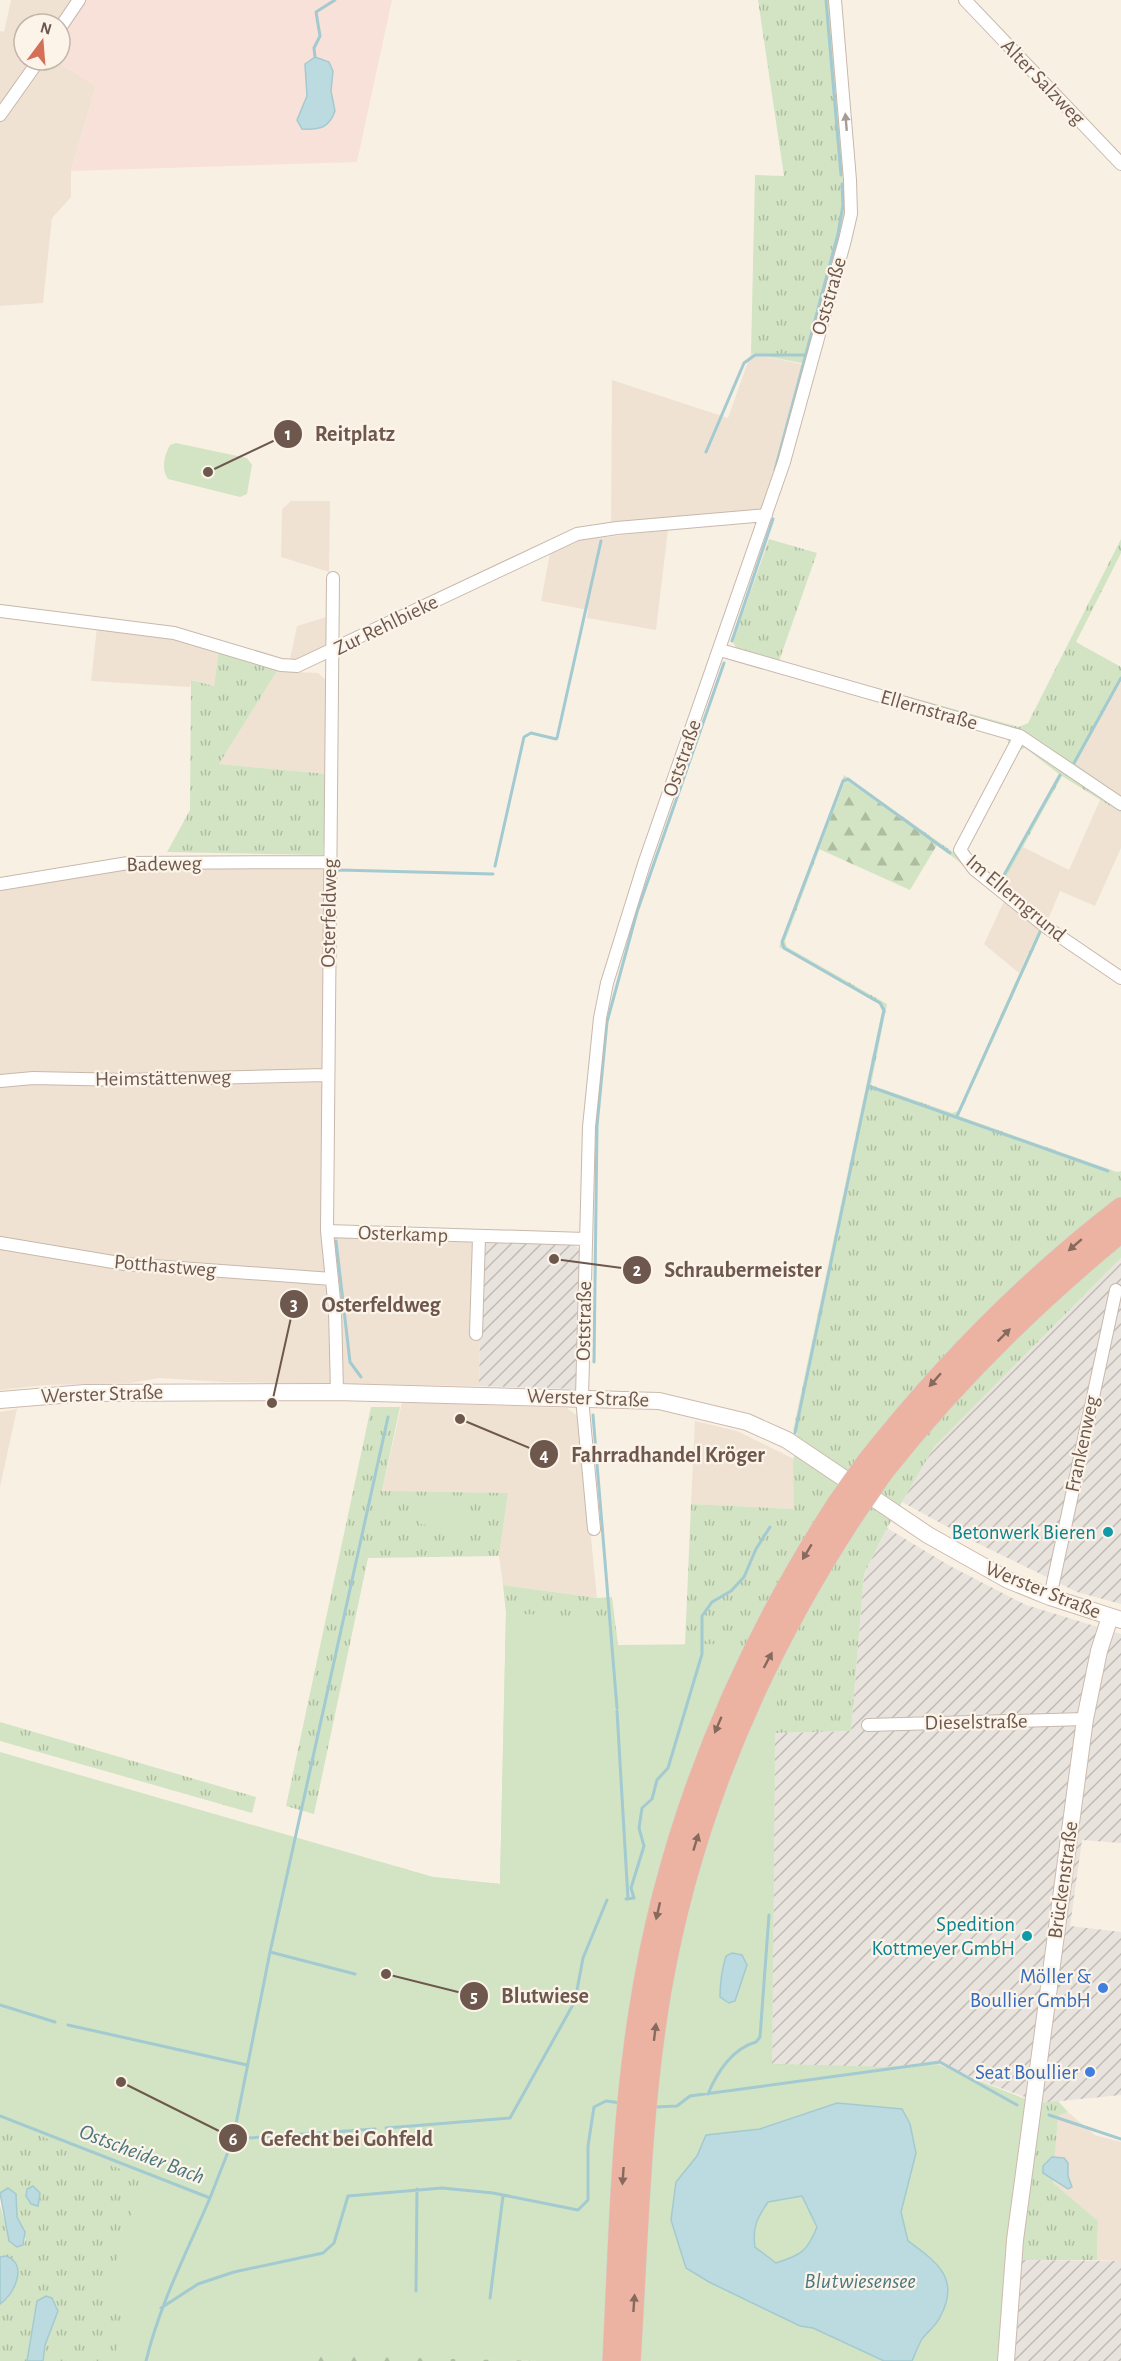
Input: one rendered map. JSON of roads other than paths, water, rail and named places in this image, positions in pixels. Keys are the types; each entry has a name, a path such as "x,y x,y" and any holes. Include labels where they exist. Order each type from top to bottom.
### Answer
{"highway":[{"path":"613,2361 637,2118 639,2013 658,1909 693,1791 709,1748 762,1630 953,1359 1010,1302 1121,1208"},
{"path":"875,1468 923,1421 1006,1332 1058,1284 1121,1232"},
{"path":"630,2361 637,2118"}],"main road":[{"name":"Werster Straße","path":"0,1400 86,1393 337,1392 659,1401 755,1425 795,1444 928,1535 1008,1580 1050,1597 1115,1618"},
{"name":"Brückenstraße","path":"1006,2361 1015,2240 1085,1719 1099,1651 1115,1618"}],"street":[{"name":"Oststraße","path":"594,1529 582,1398 585,1239 593,1071 607,983 644,864 766,515 851,214 835,0"},
{"name":"Alter Salzweg","path":"965,0 1121,164"},
{"path":"0,115 5,100 29,72"},
{"name":"Zur Rehlbieke","path":"0,611 174,633 281,664 297,666 577,534 617,528 766,515"},
{"name":"Osterfeldweg","path":"333,578 326,1075 327,1231 332,1279 337,1392"},
{"name":"Ellernstraße","path":"720,650 1020,736 1121,804"},
{"name":"Im Ellerngrund","path":"1020,736 960,850 974,869 1046,927 1121,978"},
{"name":"Badeweg","path":"0,884 128,863 329,862"},
{"name":"Heimstättenweg","path":"0,1081 33,1078 128,1080 326,1075"},
{"name":"Osterkamp","path":"327,1231 479,1238 585,1239"},
{"name":"Osterkamp","path":"476,1334 479,1238"},
{"name":"Potthastweg","path":"0,1243 125,1264 332,1279"},
{"name":"Frankenweg","path":"1050,1597 1116,1290"},
{"name":"Dieselstraße","path":"868,1725 1085,1719"}],"water":[{"path":"315,57 329,62 333,71 331,91 335,111 330,121 323,127 302,129 297,120 307,96 305,64"},
{"path":"732,1953 742,1955 747,1965 735,2001 729,2003 720,1997 720,1987 726,1956"},
{"name":"Blutwiesensee","path":"837,2103 902,2109 910,2124 916,2153 901,2212 908,2241 936,2264 947,2282 948,2292 940,2317 922,2339 912,2361 884,2361 813,2328 800,2326 709,2282 686,2268 671,2220 676,2182 697,2156 706,2135 760,2129","holes":["802,2196 817,2227 806,2247 792,2258 776,2263 755,2247 756,2223 768,2202"]},
{"path":"1052,2157 1064,2158 1068,2163 1068,2176 1072,2187 1068,2189 1043,2173 1043,2166"},
{"path":"33,2186 40,2193 38,2206 31,2204 26,2196 27,2189"},
{"path":"8,2188 16,2194 17,2217 25,2232 23,2245 17,2247 9,2241 0,2193"},
{"path":"6,2256 17,2266 17,2280 10,2294 0,2304 0,2257"},
{"path":"46,2296 52,2298 58,2311 45,2345 43,2361 27,2361 37,2301"}],"waterway":[{"path":"315,57 314,48 320,36 316,12 335,0"},
{"path":"826,0 841,175"},
{"path":"775,470 838,234 843,205 842,184"},
{"path":"706,452 744,363 755,355 806,355"},
{"path":"732,641 773,519"},
{"path":"495,866 524,737 531,733 557,738 601,541"},
{"path":"594,1362 597,1126 607,1022 637,912 724,663"},
{"path":"1074,763 1121,678"},
{"path":"999,884 1060,775"},
{"path":"795,1433 884,1010 880,1003 784,948 782,942 843,781 848,779 950,853"},
{"path":"335,874 339,870 493,874"},
{"path":"957,1116 1040,932"},
{"path":"868,1086 1108,1171"},
{"path":"336,1241 350,1362 361,1377"},
{"path":"593,1415 617,1708"},
{"path":"210,2198 233,2139 270,1952 388,1417"},
{"path":"626,1899 634,1898 631,1888 644,1846 639,1828 642,1808 652,1799 657,1780 668,1768 702,1654 702,1616 712,1602 731,1591 744,1577 756,1549 770,1527"},
{"path":"617,1711 628,1899"},
{"path":"386,2128 510,2118 575,2001 583,1958 607,1900"},
{"path":"708,2094 716,2077 733,2055 756,2042 760,2037 769,1915"},
{"path":"270,1952 355,1974"},
{"path":"0,2005 55,2022"},
{"path":"68,2025 247,2065"},
{"path":"655,2107 677,2106 690,2096 940,2062 1017,2105"},
{"path":"161,2308 198,2284 234,2272 323,2253 334,2243 348,2196 442,2188 493,2193 578,2210 588,2200 588,2146 594,2107 606,2101 621,2103"},
{"path":"1049,2115 1121,2139"},
{"name":"Ostscheider Bach","path":"0,2116 210,2198 166,2298 146,2361"},
{"path":"233,2139 375,2129"},
{"path":"416,2291 417,2189"},
{"path":"490,2298 503,2196"}],"place":[{"name":"Reitplatz","path":"208,472"},
{"name":"Schraubermeister","path":"554,1259"},
{"name":"Osterfeldweg","path":"272,1403"},
{"name":"Fahrradhandel Kröger","path":"460,1419"},
{"name":"Betonwerk Bieren","path":"1108,1532"},
{"name":"Spedition Kottmeyer GmbH","path":"1027,1936"},
{"name":"Blutwiese","path":"386,1974"},
{"name":"Möller & Boullier GmbH","path":"1103,1988"},
{"name":"Seat Boullier","path":"1090,2072"},
{"name":"Gefecht bei Gohfeld","path":"121,2082"}]}
